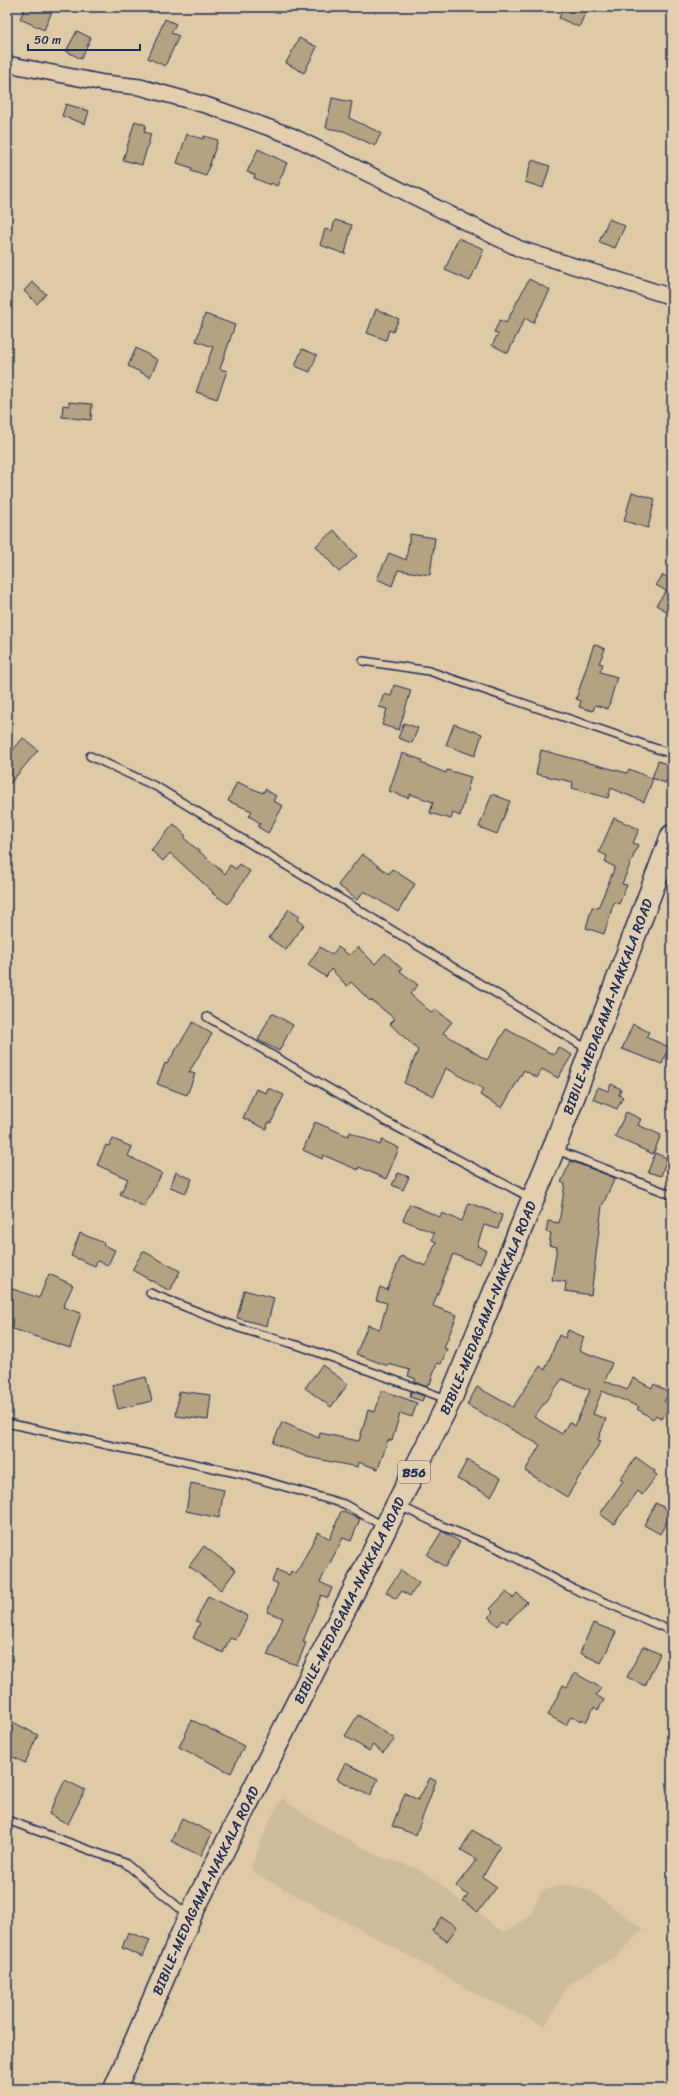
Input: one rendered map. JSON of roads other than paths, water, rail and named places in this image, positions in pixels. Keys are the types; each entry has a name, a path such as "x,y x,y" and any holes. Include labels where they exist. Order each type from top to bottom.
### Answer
{"main road":[{"name":"BIBILE-MEDAGAMA-NAKKALA ROAD","path":"116,2089 190,1916 450,1400 532,1198 554,1148 592,1051 672,836"}],"street":[{"path":"7,64 104,83 140,88 209,106 292,136 520,249 672,297"}],"lane":[{"path":"363,661 429,671 672,754"},
{"path":"90,756 157,787 592,1051"},
{"path":"207,1017 387,1122 532,1198"},
{"path":"554,1148 672,1194"},
{"path":"150,1293 239,1328 300,1346 450,1400"},
{"path":"7,1424 241,1474 344,1504 386,1527"},
{"path":"398,1505 442,1526 497,1548 572,1588 672,1631"},
{"path":"7,1820 126,1863 190,1916"}]}
